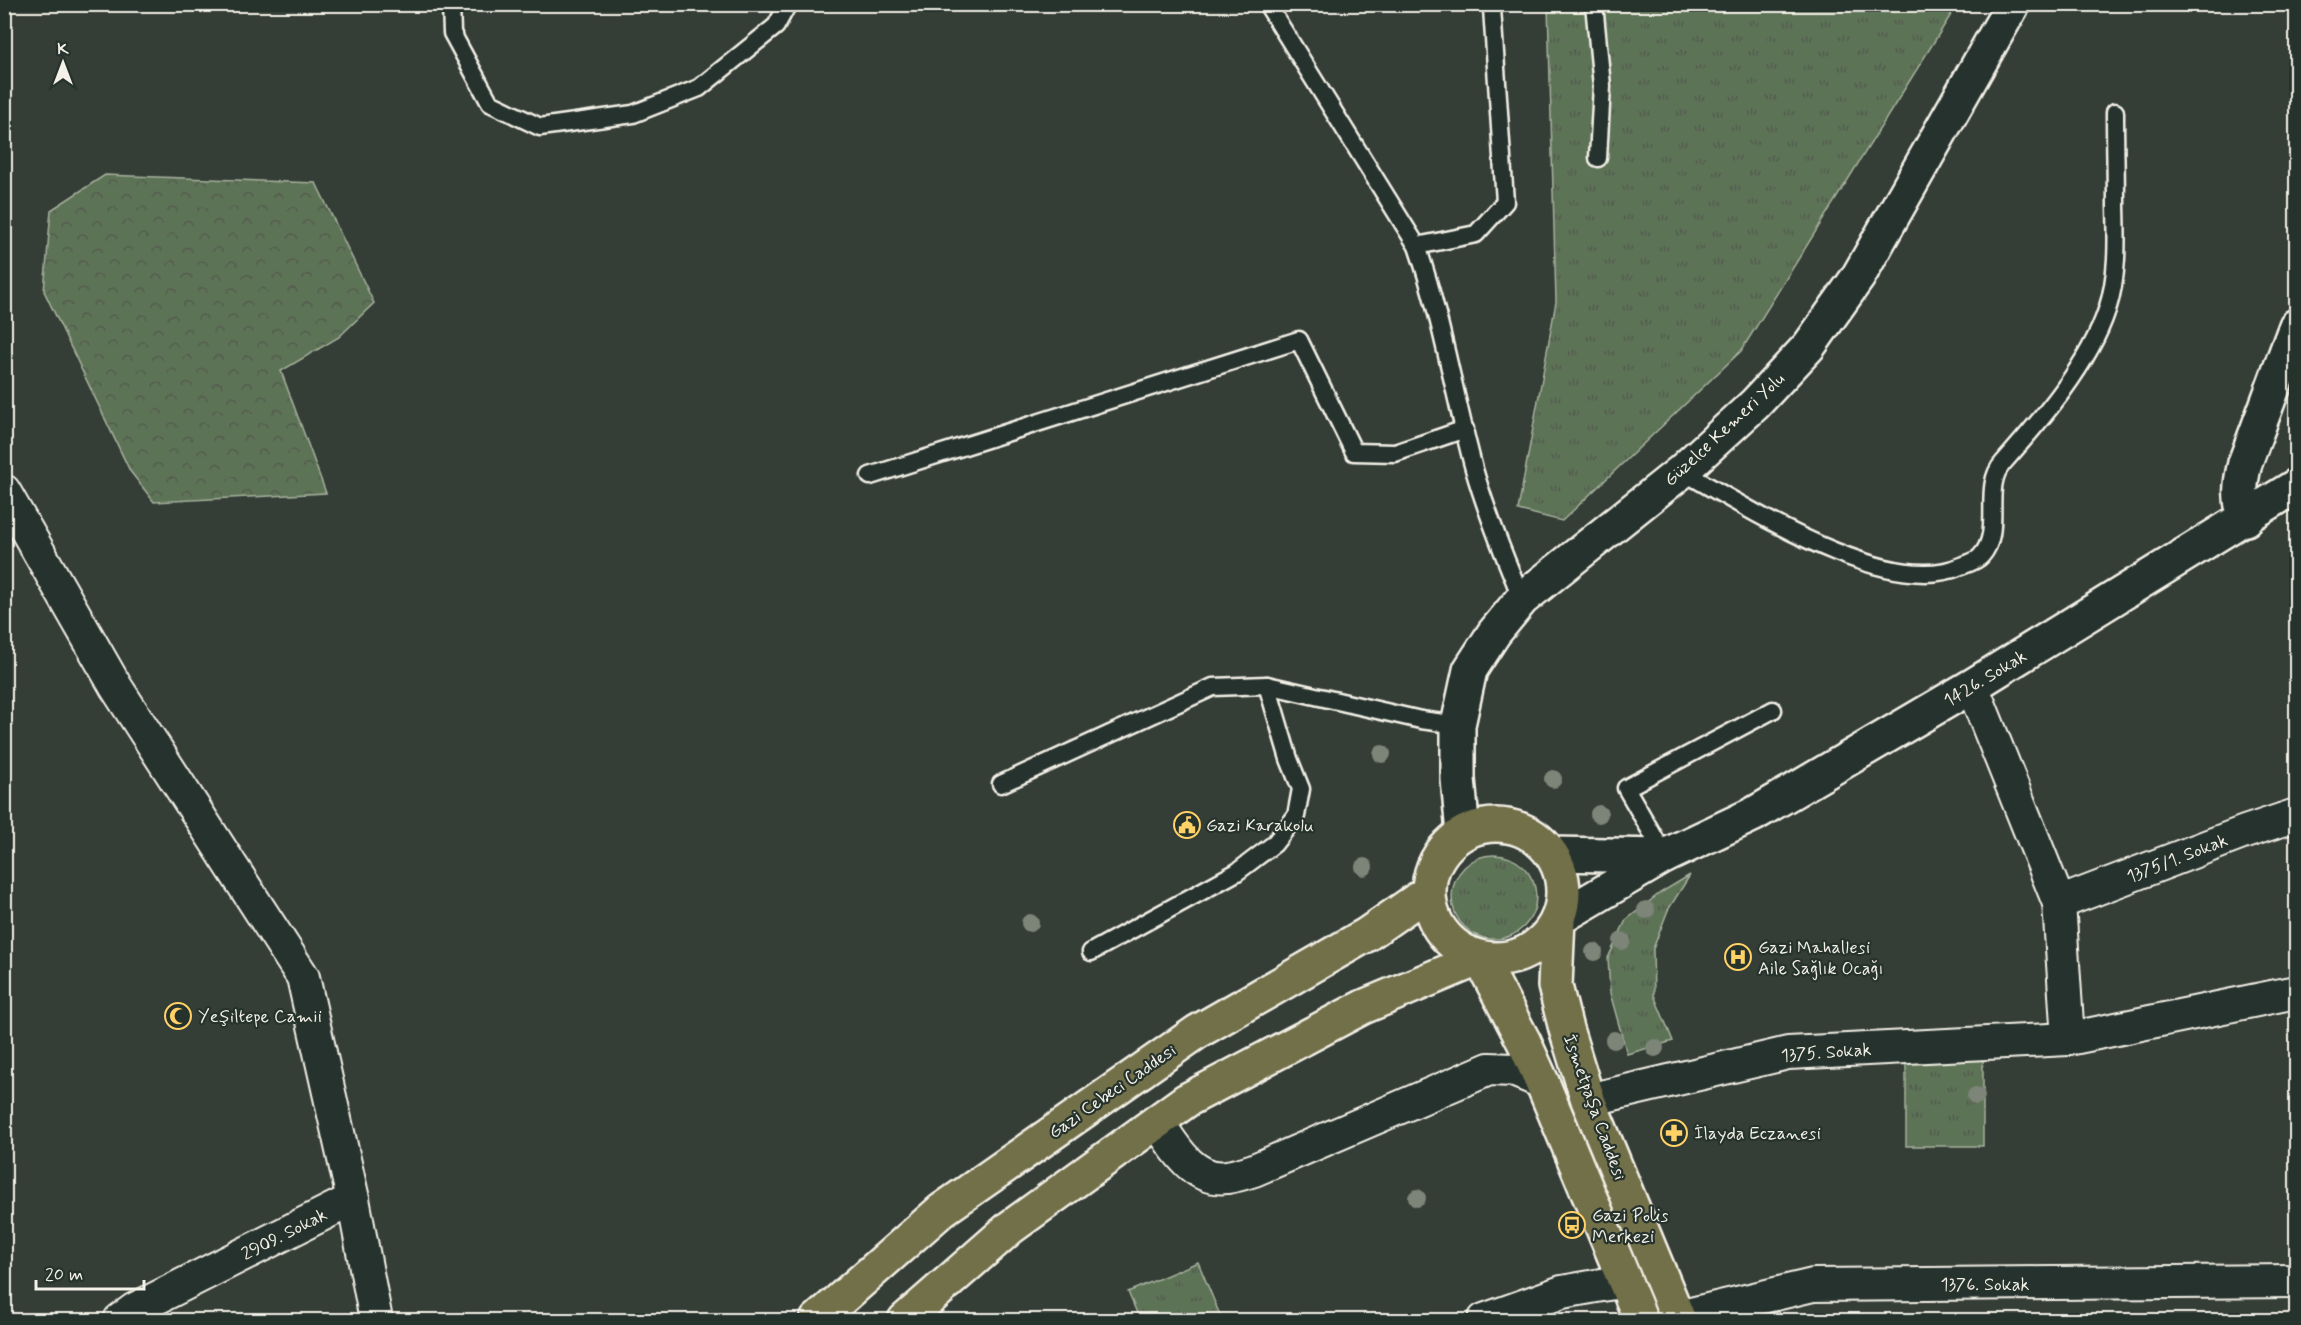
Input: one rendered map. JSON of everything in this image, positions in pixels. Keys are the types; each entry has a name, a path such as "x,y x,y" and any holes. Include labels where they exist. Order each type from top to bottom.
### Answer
{"main road":[{"name":"Güzelce Kemeri Yolu","path":"1463,834 1458,778 1458,725 1470,670 1494,633 1522,599 1682,471 1755,404 1809,346 1858,277 2013,4"},
{"path":"2246,519 2240,503 2240,482 2296,326"},
{"name":"1426. Sokak","path":"1558,919 1665,856 1754,814 1972,686 2246,519 2296,486"},
{"path":"1495,824 1517,827 1537,838 1552,854 1562,874 1564,897 1558,919 1545,939 1526,953 1504,960 1480,958 1459,949 1442,934 1431,914 1428,892 1431,872 1441,852 1455,837 1474,827 1495,824"},
{"path":"1552,854 1665,856"},
{"name":"Gazi Cebeci Caddesi","path":"817,1320 942,1210 1197,1032 1366,935 1428,892"},
{"name":"İsmetpaşa Caddesi","path":"1558,919 1555,986 1566,1029 1588,1100 1679,1319"},
{"path":"905,1320 1011,1227 1187,1100 1363,1007 1480,958"},
{"name":"İsmetpaşa Caddesi","path":"1480,958 1542,1082 1641,1320"}],"street":[{"path":"4,490 116,687 303,977 353,1199 376,1320"},
{"path":"1972,686 2059,903 2068,1039"},
{"name":"1375/1. Sokak","path":"2059,903 2296,814"},
{"name":"1375. Sokak","path":"1588,1100 1788,1053 2068,1039 2296,992"},
{"path":"1157,1122 1183,1159 1205,1174 1225,1178 1254,1170 1489,1069 1513,1070 1542,1082"},
{"name":"2909. Sokak","path":"131,1317 353,1199"},
{"path":"1484,1320 1562,1292 1625,1281"},
{"name":"1376. Sokak","path":"1679,1319 1813,1285 2296,1281"}],"lane":[{"path":"451,4 452,33 490,103 540,127 633,114 699,88 776,26 788,4"},
{"path":"1267,4 1417,246 1431,286 1474,469 1498,543 1522,599"},
{"path":"1594,4 1602,86 1598,158"},
{"path":"1417,246 1476,234 1505,202 1492,8"},
{"path":"1682,471 1777,526 1872,566 1924,573 1954,570 1980,558 1992,540 1992,498 1999,468 2035,427 2081,365 2107,310 2117,258 2115,112"},
{"path":"870,476 1299,340 1354,452 1395,453 1465,429"},
{"path":"1001,784 1213,687 1268,685 1421,720 1458,725"},
{"path":"1091,952 1237,872 1274,844 1296,816 1301,789 1289,759 1268,685"},
{"path":"1665,856 1626,788 1773,710"}],"green space":[{"path":"1548,5 1957,5 1741,351 1562,521 1518,510 1556,302"},
{"path":"105,175 316,183 374,303 339,337 281,371 326,493 154,502 130,471 44,291 51,210"},
{"path":"1494,855 1510,858 1524,867 1533,881 1536,897 1533,913 1524,927 1510,936 1494,939 1478,936 1464,927 1455,913 1452,897 1455,881 1464,867 1478,858"},
{"path":"1690,875 1668,910 1653,949 1654,995 1673,1041 1627,1054 1610,993 1608,958 1626,920 1660,893"},
{"path":"1906,1059 1983,1059 1983,1146 1906,1146"},
{"path":"1198,1262 1222,1320 1140,1320 1128,1292"}],"place":[{"name":"Gazi Karakolu","path":"1187,825"},
{"name":"Gazi Mahallesi Aile Sağlık Ocağı","path":"1738,957"},
{"name":"Yeşiltepe Camii","path":"178,1016"},
{"name":"İlayda Eczanesi","path":"1674,1133"},
{"name":"Gazi Polis Merkezi","path":"1572,1225"}]}
